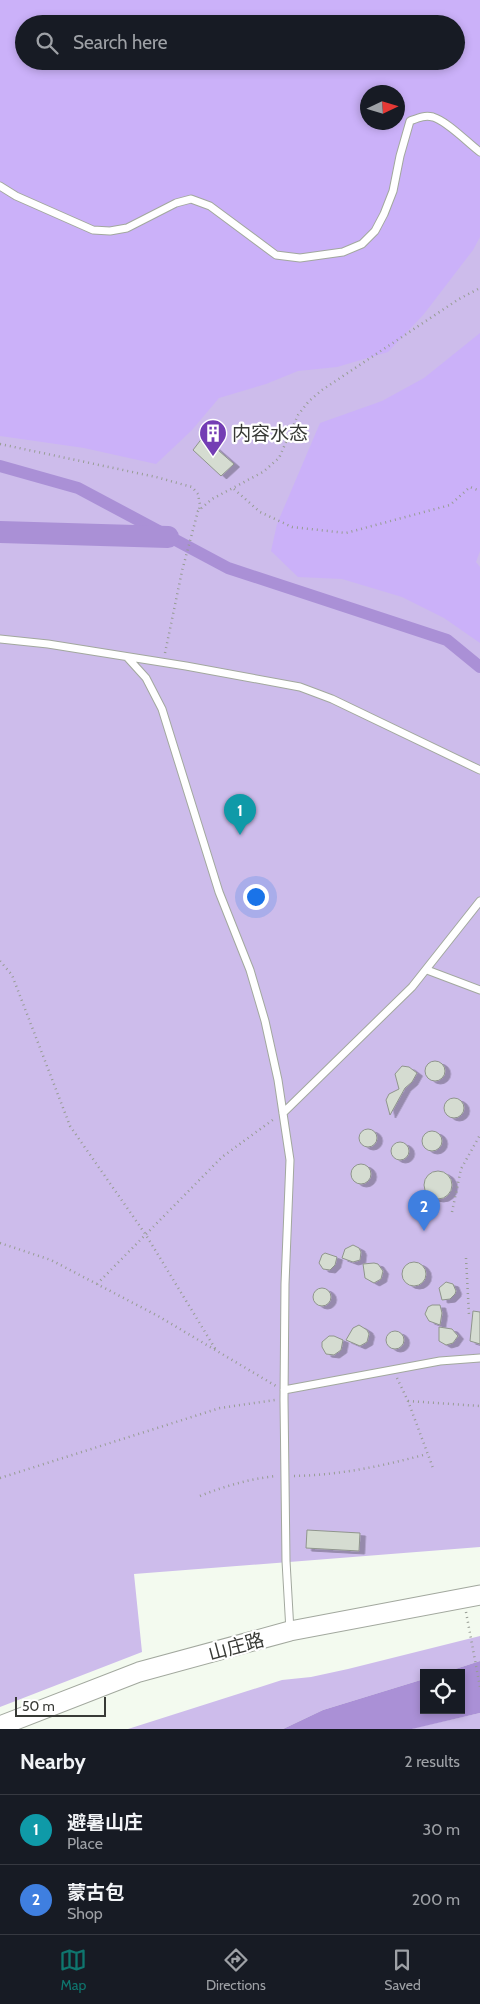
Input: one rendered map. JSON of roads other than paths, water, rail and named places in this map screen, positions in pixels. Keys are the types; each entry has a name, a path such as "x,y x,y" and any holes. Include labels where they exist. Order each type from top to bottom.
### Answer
{"main road":[{"name":"山庄路","path":"0,1726 139,1672 290,1631 472,1597"}],"lane":[{"path":"0,186 16,196 93,230 110,231 127,228 176,203 190,199 210,206 276,254 300,258 343,252 362,244 375,231 393,191 410,121 422,116 434,117 480,152"},
{"path":"0,639 163,662 300,687 332,699 480,770"},
{"path":"127,657 146,678 162,709 219,892 250,970 265,1020 283,1113 290,1160 284,1390 284,1476 290,1631"},
{"path":"283,1113 412,987 480,901"},
{"path":"427,970 480,990"},
{"path":"284,1390 440,1361 480,1358"}],"waterway":[{"path":"0,466 78,488 228,568 447,640 480,667"},
{"path":"0,532 168,537"}],"place":[{"name":"内容水态","path":"213,457"},
{"name":"避暑山庄","path":"240,835"},
{"name":"蒙古包","path":"424,1231"}]}
